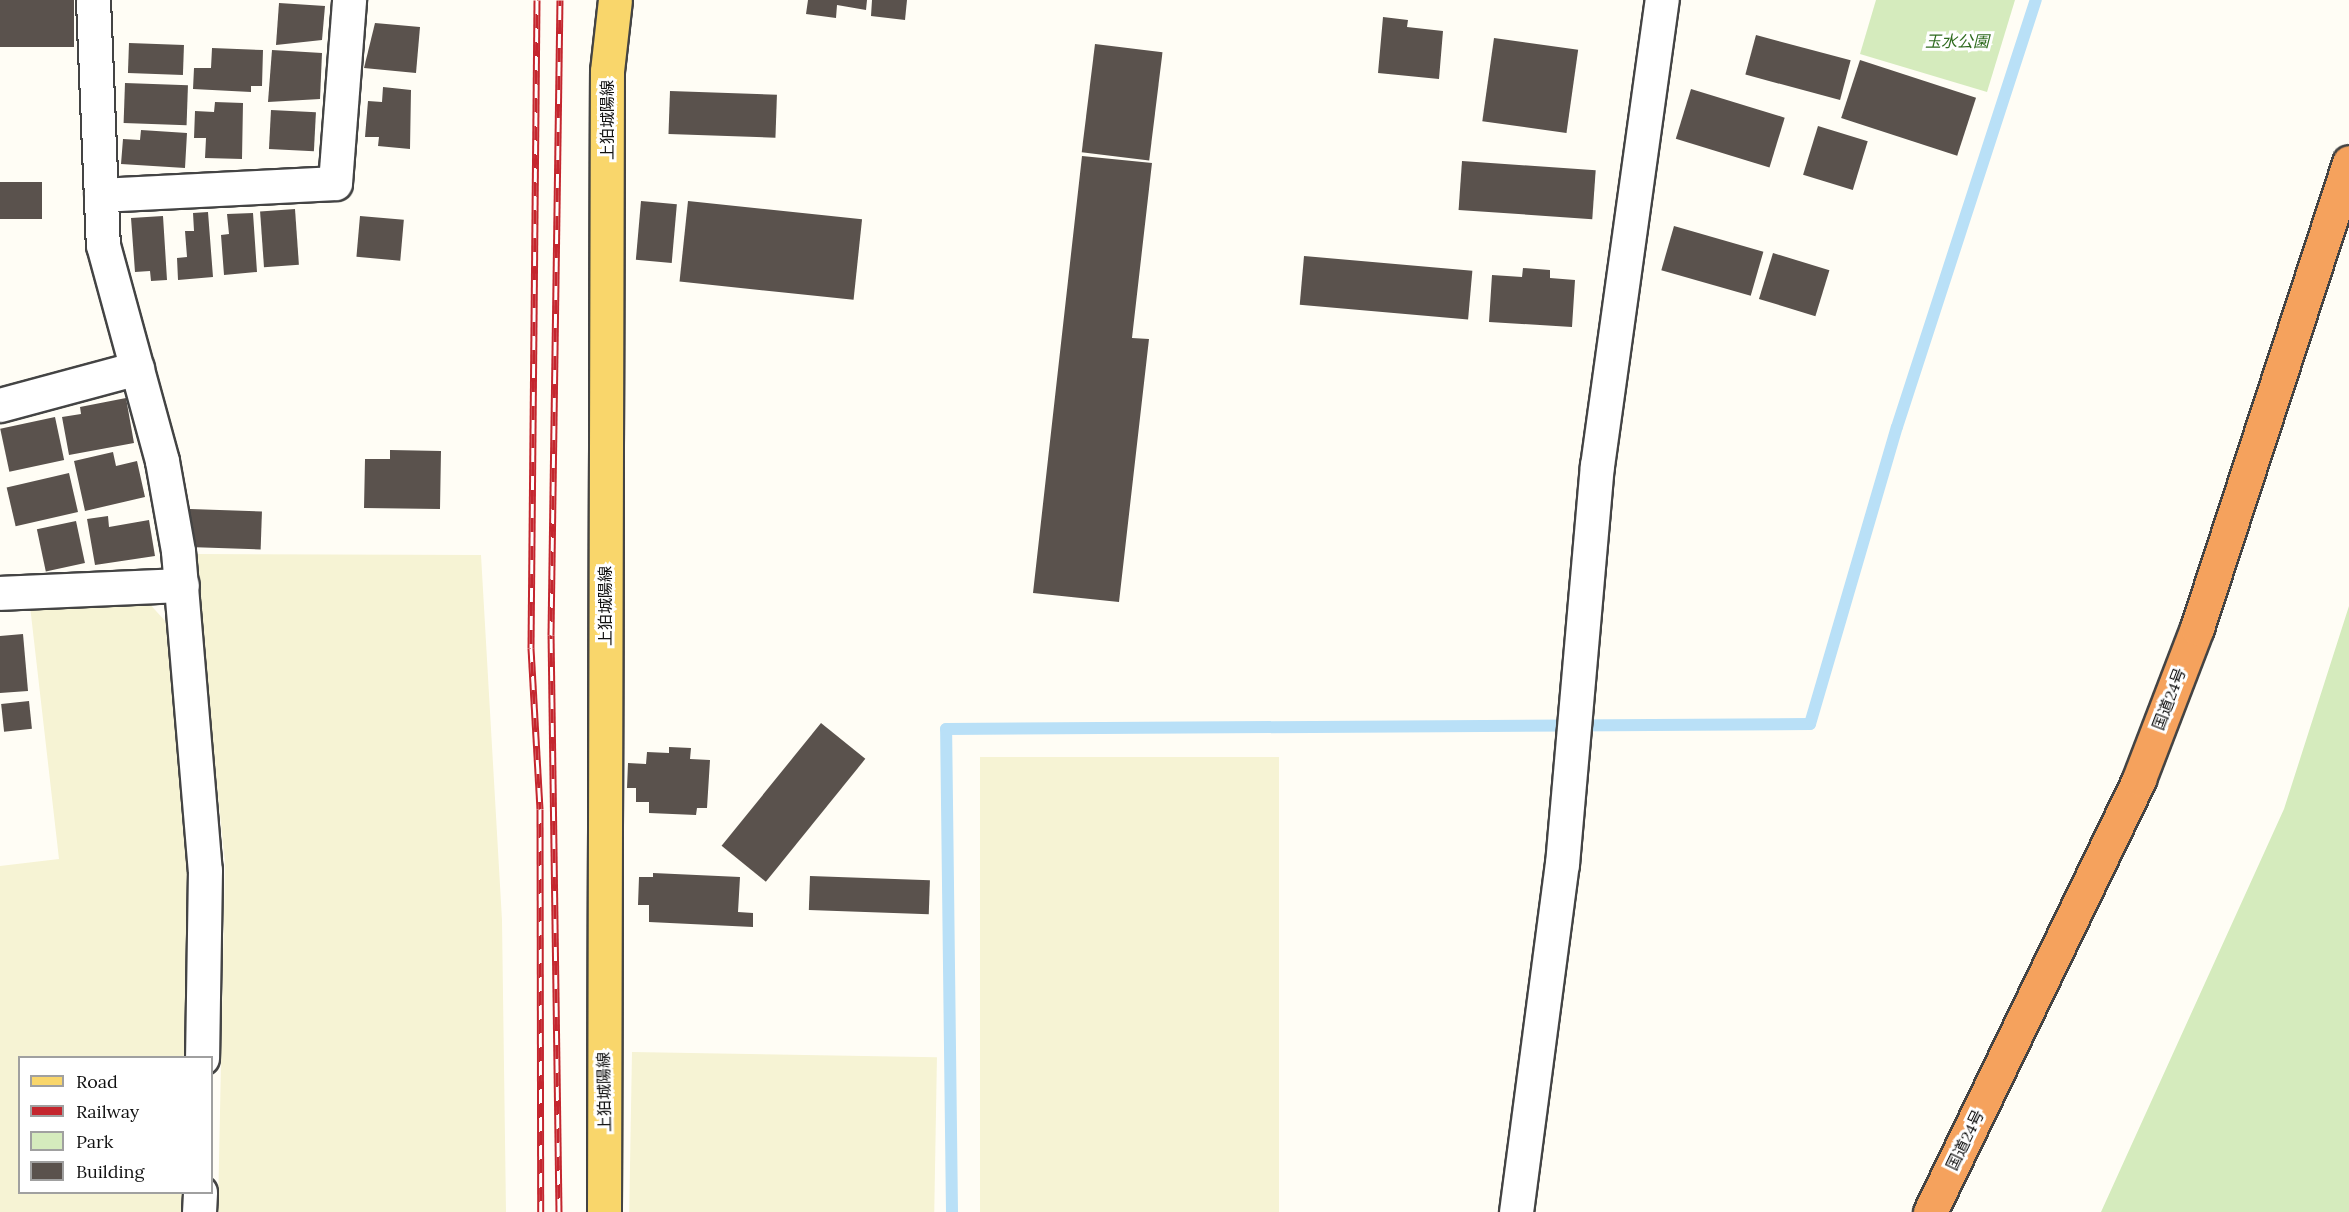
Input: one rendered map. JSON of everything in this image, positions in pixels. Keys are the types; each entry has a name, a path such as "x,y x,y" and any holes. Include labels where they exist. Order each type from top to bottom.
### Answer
{"highway":[{"name":"国道24号","path":"1930,1212 2139,778 2197,628 2349,162"}],"main road":[{"name":"上狛城陽線","path":"604,1212 607,83 615,0"}],"street":[{"path":"93,0 96,162 101,195 103,244 162,461 182,585 205,870 202,1056"},
{"path":"101,195 335,183 349,0"},
{"path":"1516,1212 1562,864 1572,725 1597,466 1662,0"},
{"path":"0,405 137,368"},
{"path":"2,586 182,585"},
{"path":"199,1212 200,1194"}],"shaded area":[{"path":"193,554 481,555 502,920 506,1212 218,1212 225,863"},
{"path":"147,601 166,622 187,871 184,1056 18,1056 18,1194 182,1194 181,1212 0,1212 0,866 59,859 30,606"},
{"path":"980,757 1279,757 1279,1212 980,1212"},
{"path":"632,1052 937,1057 934,1212 629,1212"}],"green space":[{"name":"玉水公園","path":"1876,0 2015,0 1987,92 1860,54"},
{"path":"2349,606 2349,1212 2101,1212 2284,809"}],"building":[{"path":"0,0 74,0 74,47 0,47"},
{"path":"808,0 867,0 866,10 837,5 836,18 806,14"},
{"path":"872,0 907,0 905,20 871,16"},
{"path":"279,3 325,6 322,40 276,45"},
{"path":"1383,17 1408,20 1407,27 1443,31 1439,79 1378,73"},
{"path":"375,23 420,27 416,73 364,68"},
{"path":"1756,35 1851,60 1840,100 1745,75"},
{"path":"1494,38 1578,50 1566,133 1482,121"},
{"path":"129,43 184,45 183,75 128,73"},
{"path":"1095,44 1162,52 1149,160 1082,152"},
{"path":"212,48 263,50 262,86 251,86 251,92 193,89 194,68 211,68"},
{"path":"272,50 322,53 320,99 268,102"},
{"path":"1860,60 1976,98 1957,156 1841,118"},
{"path":"125,83 188,85 187,125 124,123"},
{"path":"383,87 411,90 410,149 378,146 379,137 365,137 368,101 382,102"},
{"path":"1691,89 1785,118 1770,167 1676,139"},
{"path":"670,91 777,95 775,138 668,134"},
{"path":"215,102 243,103 242,159 205,158 206,138 194,138 195,111 214,112"},
{"path":"271,110 316,112 314,151 269,149"},
{"path":"1818,126 1868,141 1853,190 1803,175"},
{"path":"141,130 187,133 185,168 121,164 123,139 140,140"},
{"path":"1082,156 1152,163 1132,338 1149,339 1119,602 1033,593"},
{"path":"1462,161 1596,170 1592,219 1459,210"},
{"path":"0,182 42,182 42,219 0,219"},
{"path":"641,201 677,204 672,263 636,260"},
{"path":"688,201 862,219 854,300 680,282"},
{"path":"295,209 299,265 264,267 260,211"},
{"path":"208,212 213,277 178,280 177,258 187,257 185,231 194,231 193,213"},
{"path":"253,213 257,272 224,275 221,235 229,234 227,214"},
{"path":"163,216 167,280 151,281 150,271 135,272 131,218"},
{"path":"360,216 404,220 400,261 356,257"},
{"path":"1674,226 1763,252 1751,296 1661,270"},
{"path":"1773,253 1829,270 1815,316 1759,299"},
{"path":"1304,256 1472,271 1468,320 1300,305"},
{"path":"1523,268 1550,270 1550,278 1575,280 1572,327 1489,322 1492,275 1522,277"},
{"path":"126,398 134,443 69,455 62,417 81,414 80,407"},
{"path":"55,417 64,460 9,472 0,429"},
{"path":"390,450 441,451 440,509 364,508 365,459 390,459"},
{"path":"113,452 116,466 137,461 145,497 85,511 74,461"},
{"path":"69,473 78,512 16,526 7,487"},
{"path":"190,509 262,512 261,549 189,547"},
{"path":"108,516 109,527 149,520 155,556 95,565 87,519"},
{"path":"76,521 85,563 46,571 37,529"},
{"path":"23,634 28,691 0,693 0,636"},
{"path":"29,701 32,729 4,732 1,704"},
{"path":"821,723 865,759 766,882 722,846"},
{"path":"669,747 691,748 690,759 710,760 707,808 697,808 696,815 649,813 649,802 636,802 636,788 627,788 628,763 646,764 647,752 669,753"},
{"path":"653,873 740,877 738,912 753,913 753,927 649,922 649,905 638,905 639,877 653,877"},
{"path":"810,876 930,880 929,914 809,910"}],"waterway":[{"path":"952,1212 946,729 1810,724 1897,427 2036,0"}],"railway":[{"path":"537,0 531,648 540,809 541,1212"},
{"path":"559,1212 551,635 560,0"}]}
